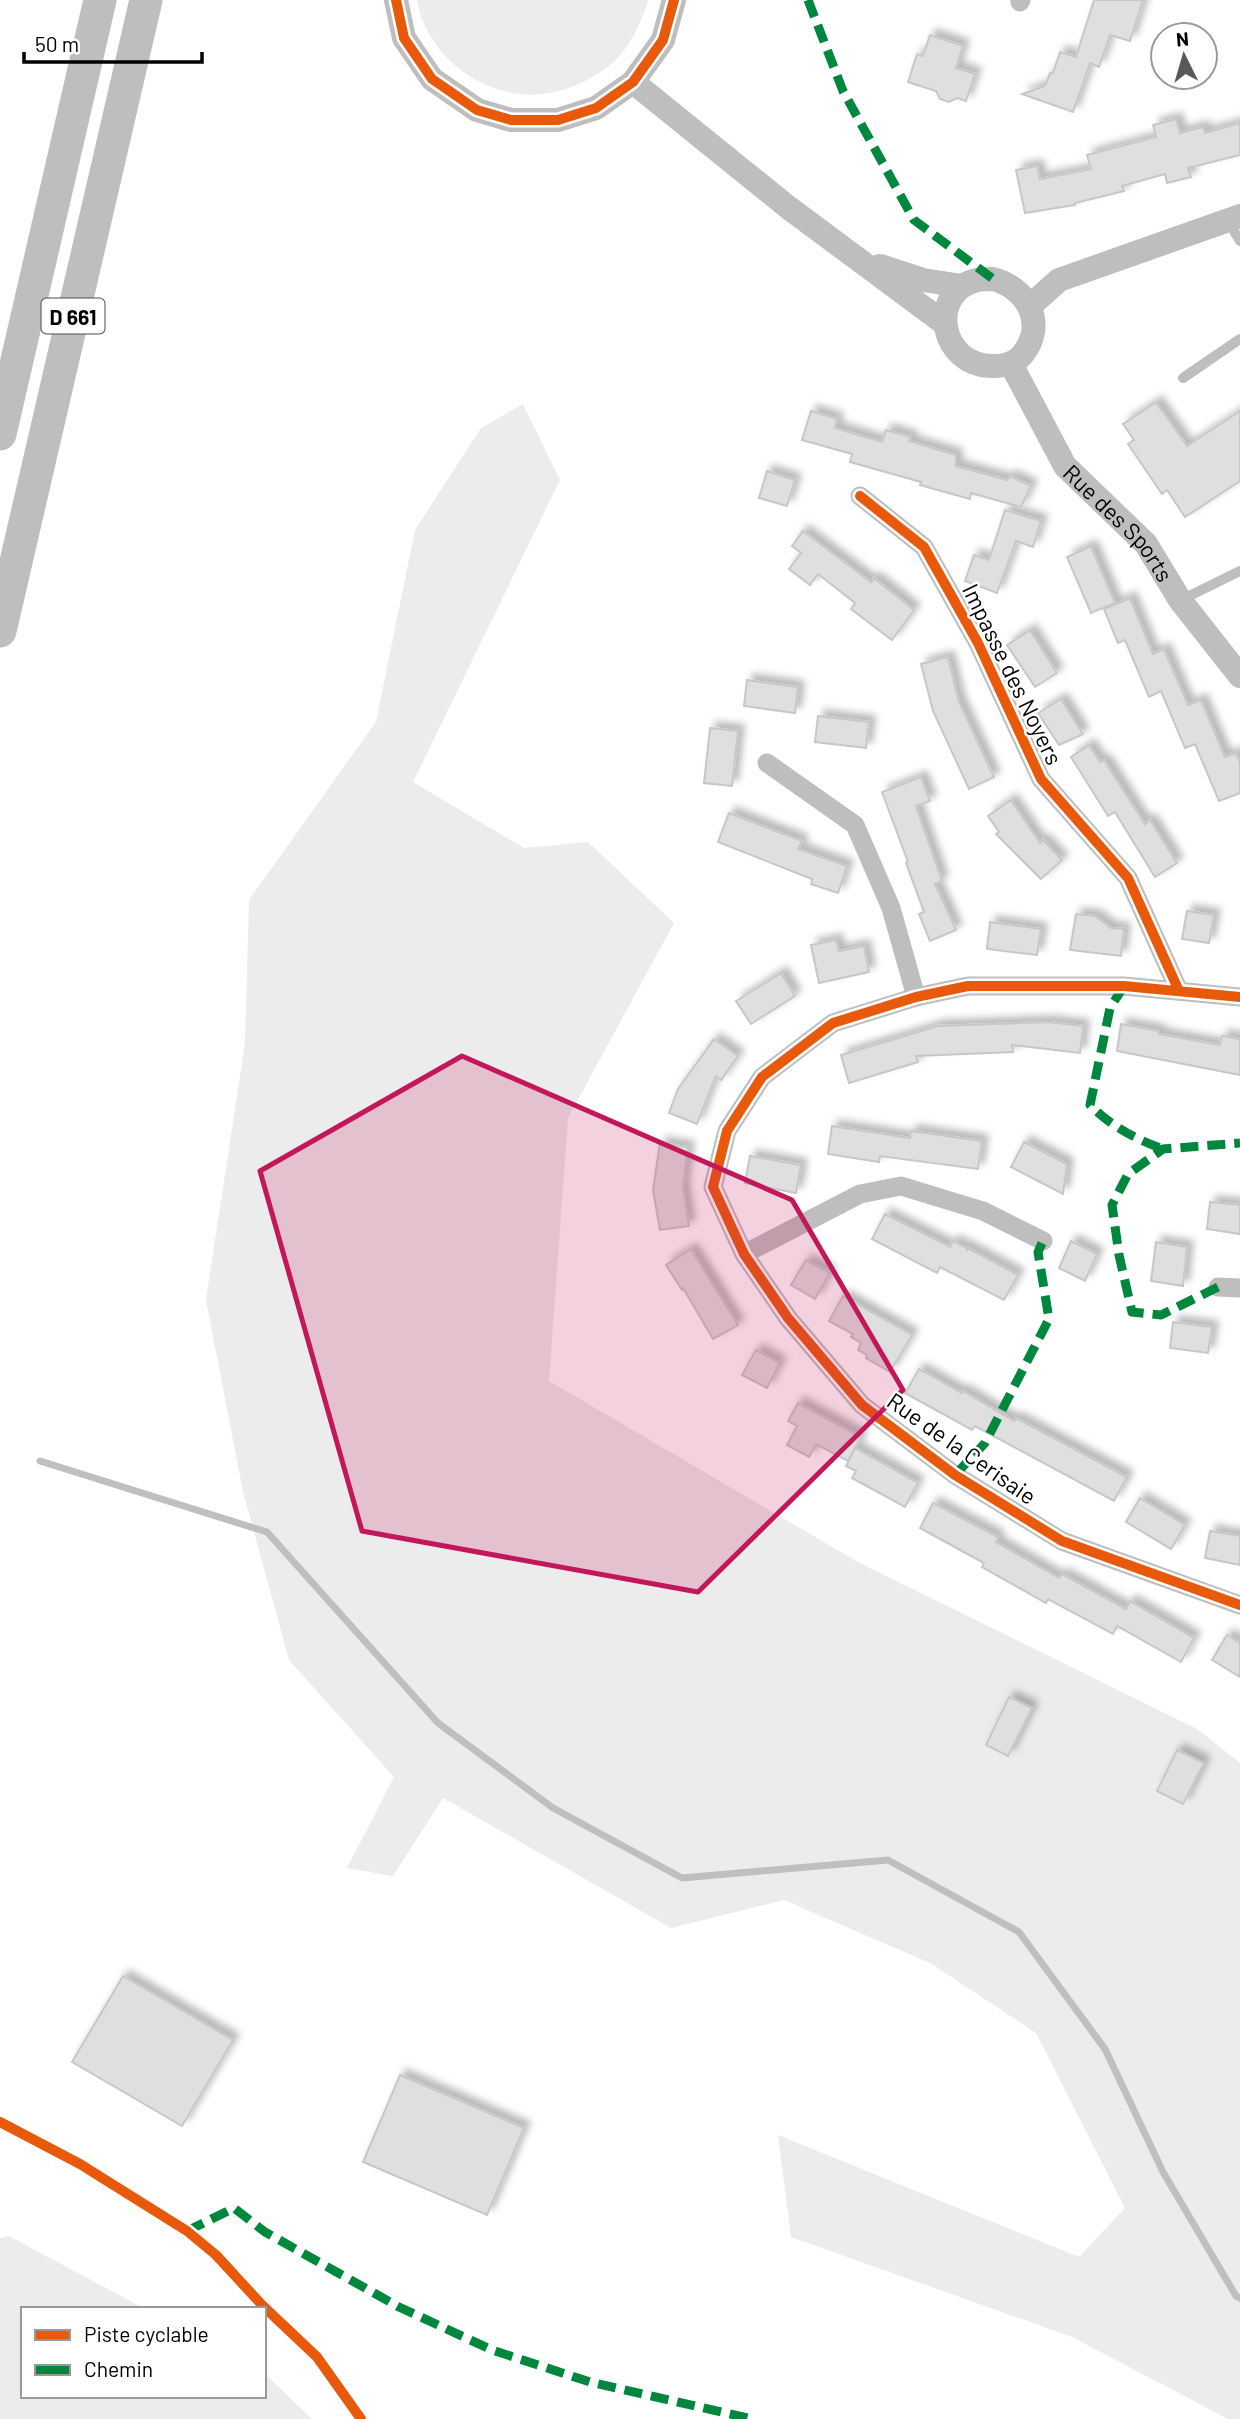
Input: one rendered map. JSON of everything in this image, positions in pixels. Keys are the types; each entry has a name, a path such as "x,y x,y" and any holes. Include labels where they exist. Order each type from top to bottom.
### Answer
{"highway":[{"name":"D 661","path":"0,434 100,0"},
{"name":"D 661","path":"0,631 146,0"}],"street":[{"path":"396,0 404,38 432,79 477,110 511,120 558,120 596,108 633,82 663,40 674,0"},
{"path":"633,82 789,208 944,323"},
{"path":"1030,306 1059,280 1236,226"},
{"path":"850,254 923,280 962,286 977,280 1006,282 1019,291 1030,306 1033,318 1032,334 1023,354 1011,364 983,366 966,359 954,349 944,323 947,309 962,286"},
{"name":"Rue des Sports","path":"1011,364 1065,466 1146,544 1180,600 1240,676"},
{"name":"Impasse des Noyers","path":"860,496 923,547 978,643 1041,779 1128,877 1180,991"},
{"path":"767,763 855,825 891,908 916,997"},
{"name":"Rue de la Cerisaie","path":"1240,997 1124,986 968,986 916,997 833,1023 762,1077 727,1131 713,1188 744,1254 788,1318 862,1405 955,1475 1062,1541 1240,1605"},
{"path":"744,1254 860,1194 901,1186 983,1211 1043,1241"},
{"path":"1218,1287 1240,1288"}],"lane":[{"path":"1183,378 1240,339"},
{"path":"1180,600 1240,571"}],"highlighted area":[{"path":"462,1056 792,1200 903,1390 698,1592 362,1531 260,1171"}],"shaded area":[{"path":"417,0 649,0 629,43 618,58 604,69 582,83 565,89 526,95 483,84 447,58 433,41"},
{"path":"523,404 560,480 413,782 524,848 588,842 674,923 568,1118 549,1381 858,1562 1197,1729 1240,1763 1240,2419 1228,2419 1072,2337 791,2237 778,2135 1079,2257 1125,2208 1036,2033 930,1963 784,1900 671,1928 443,1798 393,1876 347,1868 394,1777 289,1660 243,1492 206,1300 245,1043 249,900 376,722 415,530 481,428"},
{"path":"9,2236 141,2307 21,2307 21,2398 266,2398 266,2375 312,2419 0,2419 0,2238"}],"building":[{"path":"1094,0 1143,0 1130,41 1110,35 1099,67 1090,63 1073,112 1022,94 1045,86 1060,52 1076,57"},
{"path":"930,35 963,46 956,68 975,74 966,101 957,98 949,102 940,99 936,91 908,82 917,54 923,56"},
{"path":"1176,119 1180,133 1203,127 1205,133 1240,123 1240,155 1188,168 1191,177 1167,183 1165,174 1122,186 1124,191 1075,205 1025,213 1016,170 1037,166 1040,179 1091,169 1087,155 1156,137 1153,125"},
{"path":"1156,402 1187,446 1240,411 1240,481 1185,517 1167,490 1162,494 1128,444 1134,440 1123,424"},
{"path":"811,411 837,419 835,428 882,442 886,430 911,437 909,441 956,455 956,466 1007,480 1010,476 1031,486 1021,507 971,493 970,499 850,462 852,454 802,440"},
{"path":"767,471 795,480 787,506 759,498"},
{"path":"1005,510 1041,521 1033,547 1016,541 997,593 965,581 974,555 989,560"},
{"path":"803,531 871,582 874,578 914,610 892,640 851,609 855,603 818,574 810,585 789,569 801,553 792,546"},
{"path":"1091,546 1115,603 1091,613 1067,557"},
{"path":"1130,598 1153,654 1164,649 1188,705 1201,700 1225,757 1236,753 1240,763 1240,793 1219,801 1195,744 1185,748 1161,691 1149,697 1125,640 1118,643 1104,609"},
{"path":"1030,630 1057,673 1035,687 1007,645"},
{"path":"948,657 959,702 994,777 969,789 933,711 921,664"},
{"path":"747,680 798,687 795,713 744,706"},
{"path":"1061,699 1083,734 1059,745 1038,713"},
{"path":"818,716 869,722 866,748 815,742"},
{"path":"710,728 738,731 732,786 704,783"},
{"path":"1089,745 1100,762 1104,760 1145,824 1150,820 1177,863 1155,877 1115,812 1108,816 1071,757"},
{"path":"921,777 930,801 916,806 942,881 935,884 956,930 930,941 919,914 924,912 906,863 908,862 882,792"},
{"path":"1011,800 1040,843 1043,840 1062,860 1041,879 996,834 999,832 988,816"},
{"path":"729,813 802,841 798,849 847,866 838,893 811,884 812,879 718,842"},
{"path":"1187,911 1214,915 1209,943 1182,939"},
{"path":"1076,914 1095,916 1111,928 1124,929 1121,956 1070,950"},
{"path":"990,922 1041,929 1037,955 987,949"},
{"path":"836,940 839,951 864,946 869,972 819,983 811,945"},
{"path":"781,973 795,996 751,1024 736,1001"},
{"path":"1049,1022 1083,1026 1080,1053 1012,1045 1013,1052 916,1056 918,1062 849,1083 841,1055 938,1026"},
{"path":"1121,1024 1220,1045 1222,1036 1240,1039 1240,1075 1117,1051"},
{"path":"714,1039 738,1056 721,1080 716,1076 697,1124 669,1113 678,1089"},
{"path":"832,1126 910,1138 911,1131 982,1141 978,1169 880,1156 879,1162 828,1154"},
{"path":"1024,1142 1067,1164 1063,1194 1011,1167"},
{"path":"660,1143 688,1147 683,1187 689,1226 660,1230 653,1190"},
{"path":"750,1156 801,1165 796,1193 745,1183"},
{"path":"1210,1202 1240,1205 1240,1234 1207,1229"},
{"path":"885,1214 950,1247 953,1241 967,1248 967,1251 968,1248 1018,1275 1004,1300 940,1267 937,1273 872,1239"},
{"path":"1071,1241 1097,1254 1085,1281 1059,1268"},
{"path":"1156,1242 1187,1247 1183,1286 1151,1281"},
{"path":"691,1249 738,1325 713,1339 666,1265"},
{"path":"806,1260 830,1273 815,1299 791,1285"},
{"path":"843,1296 912,1335 890,1372 858,1350 861,1343 851,1337 853,1334 829,1321"},
{"path":"1173,1322 1212,1327 1208,1353 1170,1348"},
{"path":"756,1350 780,1363 767,1388 742,1375"},
{"path":"919,1369 1014,1421 1016,1418 1127,1477 1114,1501 975,1426 972,1430 905,1393"},
{"path":"798,1403 861,1437 848,1461 816,1444 809,1457 787,1445 797,1426 788,1421"},
{"path":"855,1448 918,1483 905,1507 852,1478 856,1471 846,1466"},
{"path":"1140,1498 1185,1525 1171,1549 1126,1522"},
{"path":"933,1503 998,1537 996,1542 1059,1578 1062,1574 1126,1609 1130,1601 1194,1638 1181,1662 1117,1626 1113,1634 1048,1599 1046,1603 982,1567 984,1563 920,1528"},
{"path":"1210,1531 1240,1536 1240,1565 1205,1558"},
{"path":"1227,1635 1240,1643 1240,1677 1212,1660"},
{"path":"1009,1697 1032,1708 1008,1756 986,1745"},
{"path":"1177,1750 1204,1763 1183,1804 1157,1791"},
{"path":"123,1976 233,2040 182,2126 72,2062"},
{"path":"400,2075 524,2128 487,2215 363,2162"}],"waterway":[{"path":"40,1461 267,1532 438,1723 553,1808 682,1878 888,1860 1019,1932 1105,2049 1163,2172 1236,2296 1240,2298"}],"marked path":[{"path":"808,0 843,91 914,220 993,279"},
{"path":"1124,986 1110,1008 1090,1105 1124,1131 1163,1149"},
{"path":"1218,1287 1161,1315 1132,1312 1119,1255 1112,1205 1128,1174 1163,1149 1240,1143"},
{"path":"955,1475 985,1443 1049,1319 1038,1252 1043,1241"},
{"path":"187,2231 234,2208 265,2232 399,2307 492,2350 590,2382 752,2419"}],"cycle path":[{"path":"396,0 404,38 432,79 477,110 511,120 558,120 596,108 633,82 663,40 674,0"},
{"path":"860,496 924,547 978,643 1041,779 1128,878 1179,991"},
{"path":"1240,997 1124,986 968,986 916,997 833,1023 762,1077 727,1131 713,1187 744,1254 788,1318 862,1405 955,1475 1062,1541 1240,1605"},
{"path":"0,2122 80,2164 187,2231 216,2255 264,2307"},
{"path":"266,2309 317,2357 361,2419"}]}
